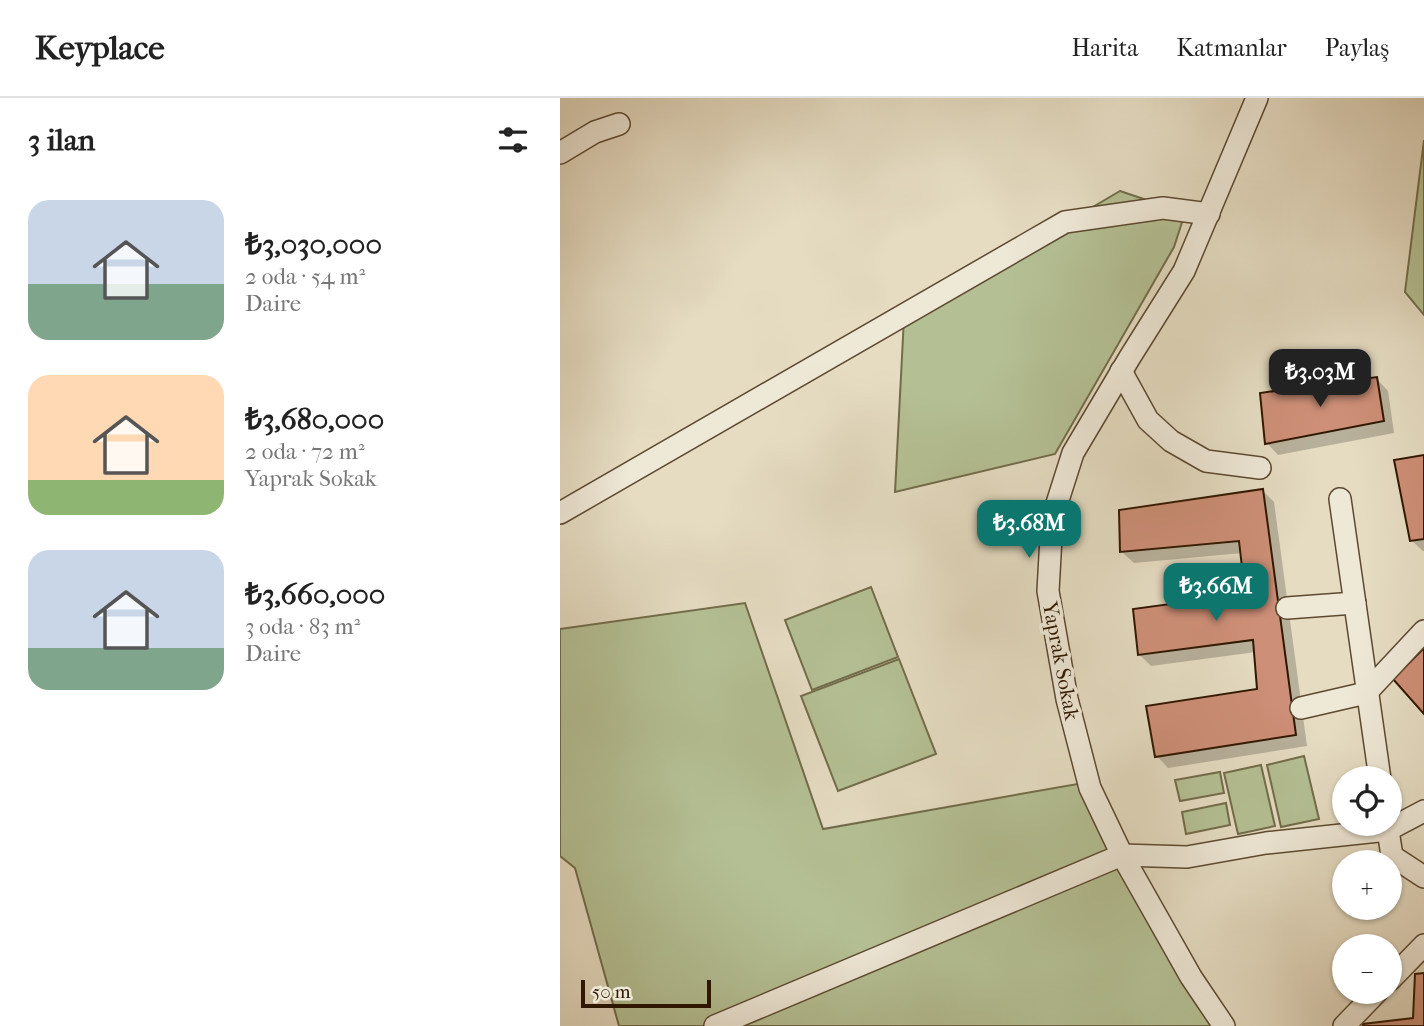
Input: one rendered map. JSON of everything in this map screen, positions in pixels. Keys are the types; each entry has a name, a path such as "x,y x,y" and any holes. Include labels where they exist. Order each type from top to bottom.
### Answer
{"street":[{"name":"Yaprak Sokak","path":"1224,1026 1191,977 1122,855 1090,788 1067,699 1048,591 1052,519 1073,453 1184,271 1257,98"},
{"path":"560,153 594,132 619,124"},
{"path":"560,513 1065,222 1163,208 1209,214"},
{"path":"1121,372 1148,420 1171,441 1206,461 1260,468"},
{"path":"1340,499 1378,766"},
{"path":"1287,608 1355,603"},
{"path":"1301,708 1366,693 1424,631"},
{"path":"1402,821 1424,811"},
{"path":"715,1026 1122,855 1187,857 1332,834"},
{"path":"1389,836 1392,856 1424,877"},
{"path":"1402,967 1424,944"},
{"path":"1344,1026 1365,1004"}],"green space":[{"path":"1424,140 1424,315 1405,292"},
{"path":"1120,191 1185,213 1174,247 1055,454 895,492 904,318"},
{"path":"871,587 898,657 812,690 785,620"},
{"path":"745,603 823,829 1083,783 1223,1026 619,1026 575,868 560,856 560,629"},
{"path":"899,659 936,754 838,791 801,696"},
{"path":"1304,756 1319,819 1281,827 1267,765"},
{"path":"1261,765 1275,826 1238,834 1224,773"},
{"path":"1220,772 1224,793 1180,801 1175,780"},
{"path":"1226,803 1230,825 1186,834 1182,812"}],"building":[{"path":"1377,377 1384,421 1265,444 1260,393"},
{"path":"1424,455 1424,539 1410,541 1394,460"},
{"path":"1263,489 1296,735 1155,757 1146,706 1257,689 1253,640 1138,655 1133,609 1245,594 1239,541 1120,552 1119,510"},
{"path":"1424,648 1424,714 1393,679"},
{"path":"1424,973 1424,1026 1363,1026 1413,1018 1415,974"}]}
